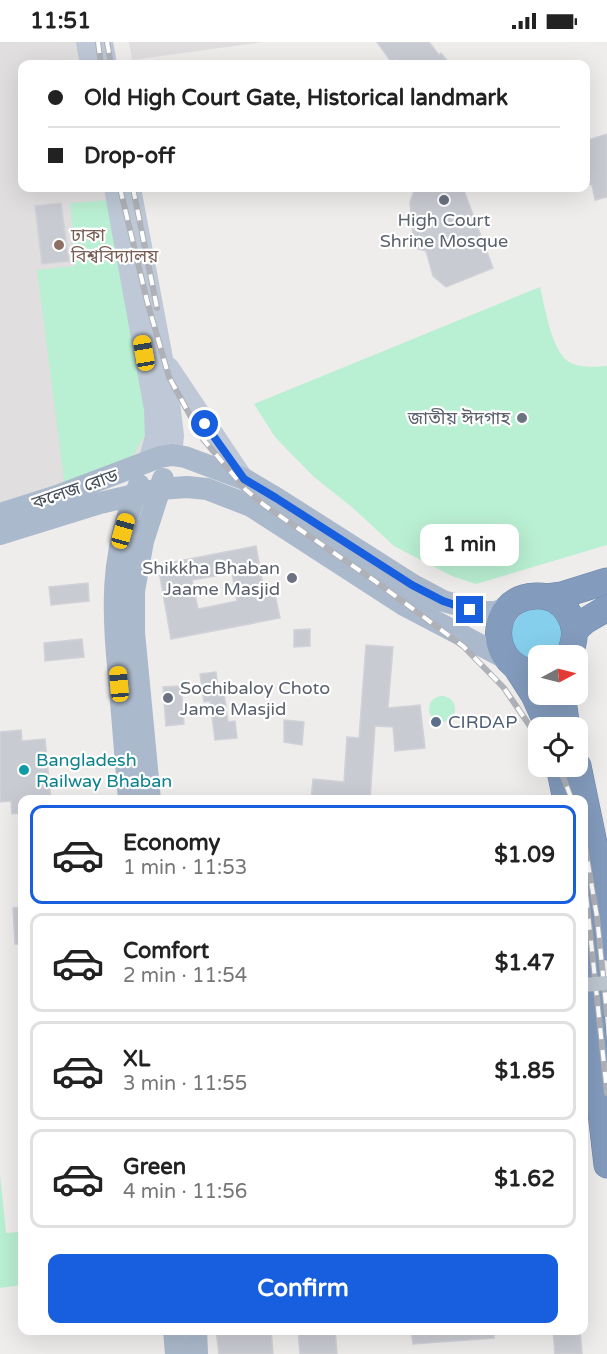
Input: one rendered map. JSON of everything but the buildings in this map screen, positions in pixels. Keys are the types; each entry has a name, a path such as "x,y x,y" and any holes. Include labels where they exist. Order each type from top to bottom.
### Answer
{"highway":[{"path":"544,717 520,666 502,651 498,634 502,616 507,609 525,597 562,595 607,581"},
{"path":"547,597 564,607 570,615 574,630 573,645"},
{"path":"574,630 607,608"},
{"path":"561,777 565,795"},
{"path":"581,777 586,795"},
{"path":"588,802 602,852 595,935 589,1061 607,1165"}],"main road":[{"path":"86,42 89,60"},
{"path":"103,42 106,60"},
{"path":"115,192 154,409 155,437 134,495 118,550 113,597 129,795"},
{"path":"132,192 173,423 172,455 143,540 134,591 134,632 150,795"},
{"path":"163,357 205,424 244,479"},
{"path":"172,455 199,461 244,479 437,598 462,608 484,612 507,609"},
{"name":"কলেজ রোড","path":"0,514 106,478 148,461 172,455"},
{"name":"কলেজ রোড","path":"0,534 100,503 160,489 187,487 207,489 239,500 274,520 404,605 520,666"},
{"path":"174,1335 176,1354"},
{"path":"196,1335 197,1354"}],"street":[{"path":"588,985 607,983"}],"shaded area":[{"name":"ঢাকা বিশ্ববিদ্যালয়","path":"0,42 80,42 83,60 18,60 18,192 107,192 149,439 140,458 0,508"},
{"path":"129,42 263,42 132,60"}],"green space":[{"path":"111,200 148,429 129,463 65,487 37,270 76,266 70,203"},
{"path":"540,287 553,338 563,356 569,362 578,365 607,366 607,545 476,584 452,576 394,546 353,508 314,477 275,437 254,404"},
{"path":"442,696 451,700 455,709 451,718 442,722 433,718 429,709 433,700"},
{"path":"0,1174 6,1233 18,1232 18,1286 0,1288"}],"water":[{"path":"530,608 540,608 555,615 559,619 562,631 560,645 528,645 528,659 517,653 512,647 510,633 517,618"}],"railway":[{"path":"98,42 100,60"},
{"path":"107,42 110,60"},
{"path":"121,192 147,301 169,377 203,439 246,490 264,505 375,581 463,646 504,688 528,723"},
{"path":"134,192 157,308"},
{"path":"563,777 570,795"},
{"path":"588,864 597,917 607,1014"},
{"path":"588,913 607,1093"}],"place":[{"name":"High Court Shrine Mosque","path":"444,200"},
{"name":"ঢাকা বিশ্ববিদ্যালয়","path":"59,245"},
{"name":"জাতীয় ঈদগাহ","path":"522,418"},
{"name":"Shikkha Bhaban Jaame Masjid","path":"292,578"},
{"name":"Sochibaloy Choto Jame Masjid","path":"168,698"},
{"name":"CIRDAP","path":"436,722"},
{"name":"Bangladesh Railway Bhaban","path":"24,770"}],"route":[{"path":"205,424 244,479 412,585 443,601 470,610"}]}
